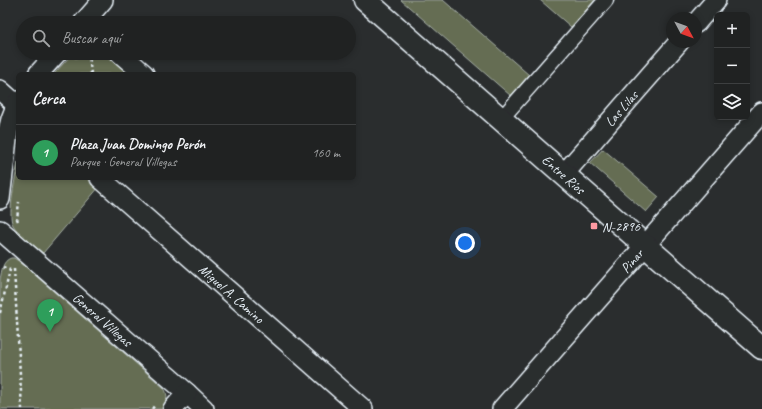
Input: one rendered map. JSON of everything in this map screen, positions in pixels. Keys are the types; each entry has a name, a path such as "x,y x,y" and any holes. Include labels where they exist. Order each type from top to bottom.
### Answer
{"street":[{"path":"90,16 103,0"},
{"path":"501,120 606,0"},
{"path":"702,16 716,0"},
{"name":"Entre Ríos","path":"368,1 501,120 762,348"},
{"name":"Las Lilas","path":"564,174 674,48"},
{"path":"40,72 51,60"},
{"path":"128,60 142,72"},
{"path":"0,90 16,103"},
{"path":"0,199 8,131 16,106"},
{"name":"Pinar","path":"502,409 762,112"},
{"name":"Miguel A. Camino","path":"102,180 363,409"},
{"name":"General Villegas","path":"0,230 204,409"},
{"path":"173,409 187,393"}],"path":[{"path":"89,60 91,72"},
{"path":"19,223 17,219 20,198"},
{"path":"2,267 10,270 15,269 22,409"},
{"path":"0,313 10,270"}],"green space":[{"path":"401,0 443,0 529,75 511,96"},
{"path":"540,0 595,0 571,27"},
{"path":"67,60 112,60 127,72 56,72"},
{"path":"603,149 659,197 646,212 590,163"},
{"path":"16,174 16,180 91,180 99,187 43,253 26,239 13,225 11,220 11,204"},
{"path":"11,258 14,258 20,262 164,388 167,399 161,409 0,409 0,279 4,264"}],"place":[{"name":"N-2896","path":"594,226"},
{"name":"Plaza Juan Domingo Perón","path":"50,332"}]}
